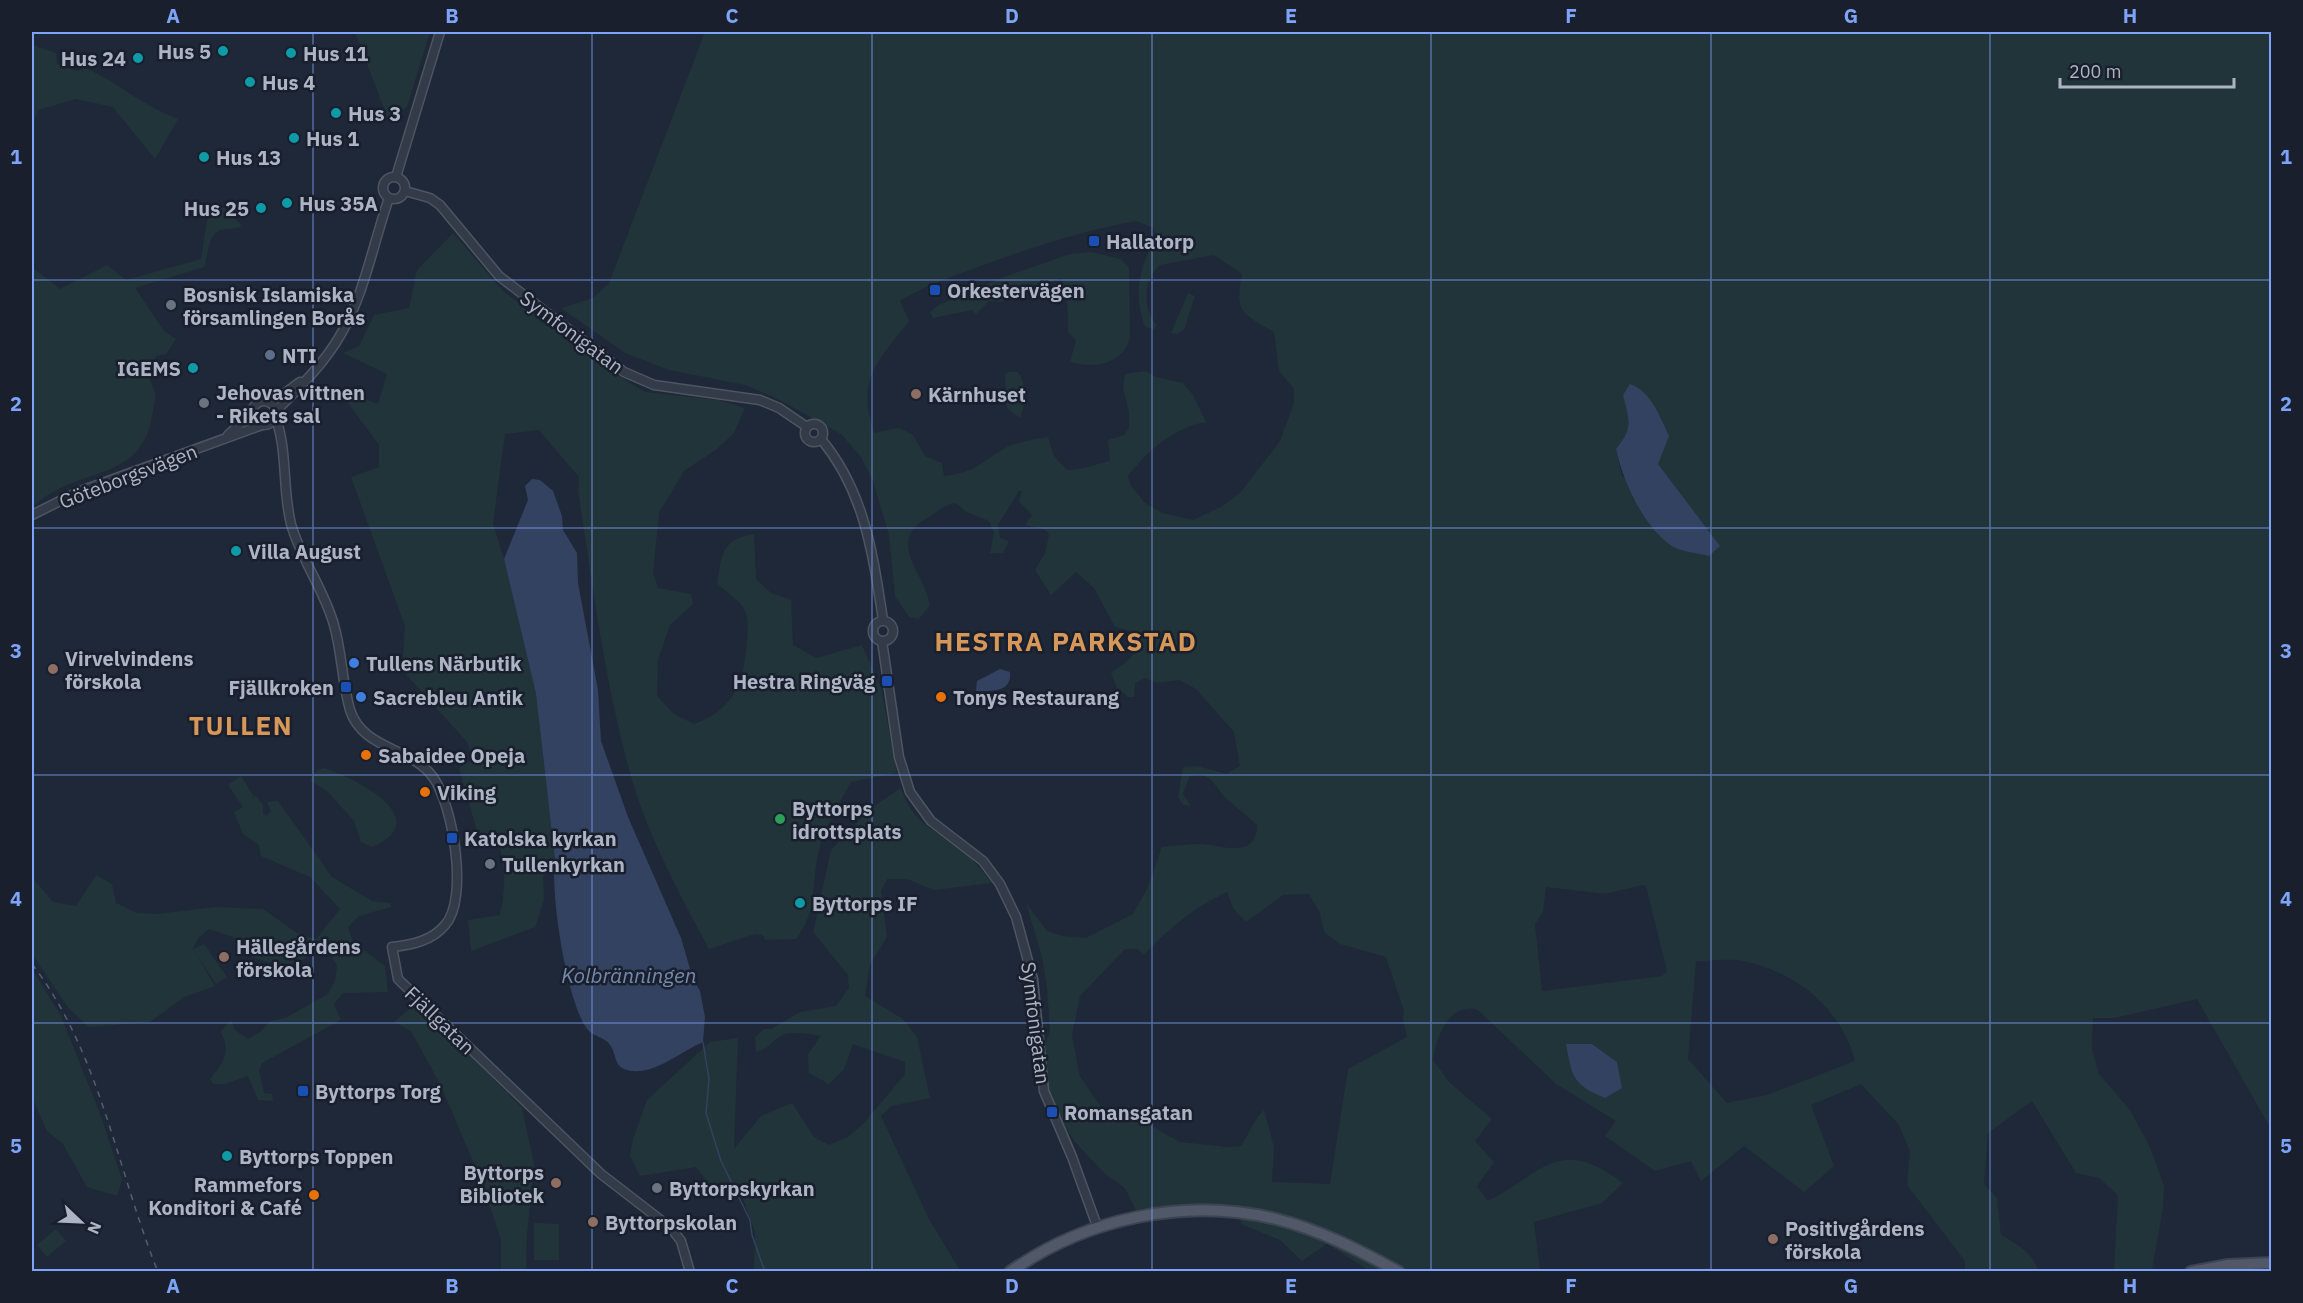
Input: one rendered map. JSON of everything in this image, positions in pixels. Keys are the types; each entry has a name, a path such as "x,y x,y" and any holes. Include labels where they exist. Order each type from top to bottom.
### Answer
{"main road":[{"path":"1010,1272 1046,1248 1096,1226 1169,1213 1208,1211 1266,1218 1318,1233 1399,1272"},
{"path":"2191,1272 2235,1265 2271,1263"}],"street":[{"path":"396,177 440,32"},
{"path":"396,177 404,183 405,191 399,198 389,198 384,194 383,186 388,178 396,177"},
{"name":"Symfonigatan","path":"405,191 430,198 440,205 499,276 624,372 654,385 760,400 779,408 807,427"},
{"path":"310,375 280,397 268,402 256,403 252,413 255,421 263,425 275,414 328,355 349,319 366,276 389,198"},
{"path":"268,402 275,414"},
{"name":"Göteborgsvägen","path":"225,437 252,413"},
{"name":"Fjällgatan","path":"275,414 291,523 334,626 353,717 361,729 374,741 430,773 442,794 450,824 458,885 455,909 452,917 438,932 410,945 392,947 399,979 601,1174 675,1232 690,1272"},
{"path":"814,424 820,426 823,433 821,439 814,442 808,440 805,434 807,427 814,424"},
{"name":"Fjällgatan","path":"263,425 273,432 281,452"},
{"name":"Göteborgsvägen","path":"32,515 78,492 263,425"},
{"path":"821,439 841,466 859,502 874,559 883,621"},
{"path":"883,621 890,624 893,631 890,638 882,642 874,637 872,629 876,623 883,621"},
{"name":"Symfonigatan","path":"882,642 899,757 910,792 931,821 983,861 1000,884 1016,917 1033,979 1044,1090 1072,1157 1096,1226"}],"green space":[{"path":"355,32 430,32 407,107 388,119"},
{"path":"705,32 2271,32 2271,1129 2197,999 2114,1018 2093,1018 2092,1049 2099,1074 2130,1110 2150,1147 2164,1186 2163,1208 2152,1269 2114,1271 2118,1195 2099,1178 2076,1173 2032,1101 1988,1133 1984,1184 1997,1198 2001,1235 2028,1254 2038,1271 1965,1271 1965,1261 1907,1185 1910,1151 1899,1125 1861,1084 1811,1105 1834,1166 1804,1192 1744,1146 1701,1181 1691,1161 1655,1171 1605,1136 1616,1121 1556,1084 1478,1010 1468,1009 1459,1011 1446,1023 1437,1042 1433,1060 1449,1082 1492,1119 1475,1141 1494,1162 1477,1186 1488,1201 1538,1170 1552,1163 1567,1160 1583,1161 1623,1183 1602,1203 1534,1222 1540,1271 1370,1271 1327,1244 1302,1261 1280,1240 1241,1224 1243,1210 1179,1207 1136,1210 1125,1188 1105,1174 1075,1142 1053,1107 1048,1093 1043,1048 1050,1032 1047,988 1042,957 1026,903 1047,931 1062,936 1086,938 1133,914 1148,887 1162,847 1200,844 1236,848 1245,847 1251,843 1257,825 1227,799 1207,777 1196,775 1189,777 1183,794 1191,806 1183,805 1178,797 1183,767 1198,766 1226,774 1240,766 1234,732 1196,689 1179,680 1156,683 1145,678 1135,683 1134,697 1128,697 1117,688 1111,673 1135,652 1138,647 1139,633 1115,627 1094,588 1076,572 1051,595 1035,570 1045,553 1049,535 1046,530 1025,525 1032,515 1019,501 1022,491 1019,491 998,525 1000,538 1009,541 1003,553 990,553 994,533 989,521 966,512 956,503 944,507 915,527 909,537 908,548 930,605 919,619 909,617 895,596 889,535 873,481 861,457 841,434 776,398 745,385 669,370 625,353 561,308 593,298 609,283","holes":["1136,221 1154,228 1156,237 1145,259 1140,281 1139,303 1145,327 1155,329 1157,325 1149,311 1146,295 1150,278 1160,265 1214,255 1242,274 1240,305 1248,316 1274,332 1279,371 1294,389 1294,403 1280,441 1240,493 1221,507 1193,520 1162,513 1145,503 1131,486 1128,476 1162,442 1182,429 1206,422 1193,395 1183,383 1156,377 1146,371 1125,374 1123,388 1129,412 1129,428 1124,435 1108,440 1110,461 1083,468 1067,470 1054,456 1048,437 1011,445 965,472 944,476 942,463 925,456 913,435 899,428 874,433 867,398 869,384 879,360 909,321 900,301 950,277 1057,240","1623,395 1658,464 1701,524 1622,476 1616,450 1626,436 1628,418","1646,886 1667,971 1662,976 1542,991 1535,924 1543,912 1546,887 1606,894","1227,892 1233,908 1246,922 1283,895 1309,894 1320,913 1324,932 1340,944 1386,957 1404,1011 1403,1019 1407,1037 1348,1069 1330,1184 1272,1182 1274,1147 1264,1110 1258,1116 1241,1146 1228,1147 1180,1142 1137,1118 1111,1121 1080,1077 1072,1035 1080,996 1125,949 1138,949 1144,955 1172,927 1203,905","1696,961 1743,961 1762,966 1798,983 1828,1009 1849,1042 1855,1061 1767,1095 1727,1103 1688,1059"]},
{"path":"32,45 56,53 57,64 77,71 86,68 154,108 178,119 155,159 113,107 76,99 38,110 32,127"},
{"path":"209,208 225,208 242,226 218,231 212,237 204,267 135,288 164,331 176,339 166,354 156,356 149,377 155,393 152,416 147,435 139,449 115,467 55,491 32,507 32,267 60,289 107,265 126,280 201,259"},
{"path":"453,233 503,291 598,363 645,392 718,400 745,408 734,433 717,449 684,471 659,513 653,573 658,588 691,594 693,604 670,625 658,660 657,696 674,714 694,724 708,718 728,702 739,682 746,656 747,616 739,602 717,583 725,550 729,544 743,536 754,534 756,579 771,593 791,600 793,645 816,658 862,645 881,688 897,773 851,782 824,835 818,854 811,908 796,939 765,940 763,935 755,934 709,949 677,888 639,802 614,709 600,636 578,490 579,477 539,430 505,434 493,524 504,559 536,694 555,860 543,877 544,900 535,927 471,951 468,920 500,915 504,886 502,858 497,839 478,835 459,768 473,759 467,742 402,670 405,626 351,477 379,467 379,445 345,399 348,393 378,404 387,374 343,353 359,346 374,315 409,308 417,270"},
{"path":"1091,252 1121,259 1129,268 1130,337 1122,353 1107,362 1089,365 1070,362 1076,340 1068,332 1067,301 1061,278 1000,302 989,301 976,314 972,310 933,318 930,312 939,305 1004,277 1070,254"},
{"path":"1188,293 1195,296 1184,330 1177,334 1171,333"},
{"path":"1009,372 1018,372 1023,382 1024,400 1020,418 1007,408 1005,375"},
{"path":"324,768 354,781 384,801 394,813 396,825 390,836 372,847 361,842 354,821 328,792 310,780 316,771"},
{"path":"241,776 254,796 251,798 256,796 263,805 263,814 267,816 271,811 267,802 278,801 332,877 372,901 390,903 391,907 359,916 348,927 353,942 385,966 388,992 343,993 334,1004 341,1020 262,1063 259,1070 264,1093 272,1094 273,1101 258,1100 248,1076 224,1084 213,1084 210,1079 222,1063 226,1051 226,1045 220,1032 231,1020 235,1030 248,1039 260,1032 270,1021 285,1018 328,994 335,981 337,965 327,951 310,955 289,968 254,958 233,937 209,929 198,938 193,949 204,944 227,977 216,984 194,951 215,986 184,997 150,1022 88,1027 67,1006 32,954 32,877 53,902 76,906 96,875 112,884 116,903 137,913 157,914 216,907 263,909 297,933 316,939 340,909 310,877 261,856 259,845 243,834 234,812 243,807 228,785"},
{"path":"901,788 906,801 919,819 968,856 992,883 934,890 907,879 887,879 881,891 887,937 870,964 865,996 903,1019 917,1037 930,1098 891,1106 881,1116 929,1219 958,1267 958,1271 754,1271 755,1232 742,1196 712,1187 696,1167 640,1176 630,1156 633,1139 647,1100 710,1042 738,1038 734,1149 761,1116 792,1103 814,1137 829,1145 848,1137 863,1124 905,1074 905,1062 853,1044 844,1069 829,1084 809,1073 808,1054 821,1036 786,1034 756,1052 755,1037 764,1029 771,1029 800,1012 836,1006 849,988 848,975 813,932 831,850 871,808"},
{"path":"32,969 61,1016 99,1111 122,1179 117,1196 87,1187 63,1144 47,1131 32,1097"},
{"path":"413,1006 430,1015 522,1108 534,1164 526,1271 501,1271 501,1239 480,1178 441,1086 411,1031 394,1022"},
{"path":"534,1223 559,1224 559,1260 534,1260"},
{"path":"56,1229 66,1241 47,1257 37,1245"}],"water":[{"path":"1630,384 1644,392 1669,436 1658,464 1720,546 1709,556 1676,548 1662,538 1652,528 1629,489 1616,449 1628,429 1623,395"},
{"name":"Kolbränningen","path":"532,479 540,480 553,491 562,516 563,530 577,553 578,583 598,690 601,741 628,817 681,938 693,979 700,991 705,1017 703,1042 647,1070 627,1070 619,1066 608,1042 588,1030 580,1017 567,974 555,897 555,860 536,694 504,559 528,500 525,486"},
{"path":"1000,669 1010,672 1008,684 994,691 976,691 977,681"},
{"path":"1566,1044 1592,1044 1617,1062 1622,1088 1605,1098 1586,1089 1573,1072"}],"waterway":[{"path":"703,1042 709,1079 706,1113 721,1161 750,1220 752,1235 765,1272"}],"railway":[{"path":"32,964 55,998 75,1035 91,1073 158,1272"}],"place":[{"name":"Hus 5","path":"223,51"},
{"name":"Hus 11","path":"291,53"},
{"name":"Hus 24","path":"138,58"},
{"name":"Hus 4","path":"250,82"},
{"name":"Hus 3","path":"336,113"},
{"name":"Hus 1","path":"294,138"},
{"name":"Hus 13","path":"204,157"},
{"name":"Hus 35A","path":"287,203"},
{"name":"Hus 25","path":"261,208"},
{"name":"Hallatorp","path":"1094,241"},
{"name":"Orkestervägen","path":"935,290"},
{"name":"Bosnisk Islamiska församlingen Borås","path":"171,305"},
{"name":"NTI","path":"270,355"},
{"name":"IGEMS","path":"193,368"},
{"name":"Kärnhuset","path":"916,394"},
{"name":"Jehovas vittnen - Rikets sal","path":"204,403"},
{"name":"Villa August","path":"236,551"},
{"name":"Tullens Närbutik","path":"354,663"},
{"name":"Virvelvindens förskola","path":"53,669"},
{"name":"Hestra Ringväg","path":"887,681"},
{"name":"Fjällkroken","path":"346,687"},
{"name":"Sacrebleu Antik","path":"361,697"},
{"name":"Tonys Restaurang","path":"941,697"},
{"name":"Sabaidee Opeja","path":"366,755"},
{"name":"Viking","path":"425,792"},
{"name":"Byttorps idrottsplats","path":"780,819"},
{"name":"Katolska kyrkan","path":"452,838"},
{"name":"Tullenkyrkan","path":"490,864"},
{"name":"Byttorps IF","path":"800,903"},
{"name":"Hällegårdens förskola","path":"224,957"},
{"name":"Byttorps Torg","path":"303,1091"},
{"name":"Romansgatan","path":"1052,1112"},
{"name":"Byttorps Toppen","path":"227,1156"},
{"name":"Byttorps Bibliotek","path":"556,1183"},
{"name":"Byttorpskyrkan","path":"657,1188"},
{"name":"Rammefors Konditori & Café","path":"314,1195"},
{"name":"Byttorpskolan","path":"593,1222"},
{"name":"Positivgårdens förskola","path":"1773,1239"}],"district":[{"name":"HESTRA PARKSTAD","path":"1066,641"},
{"name":"TULLEN","path":"241,725"}]}
